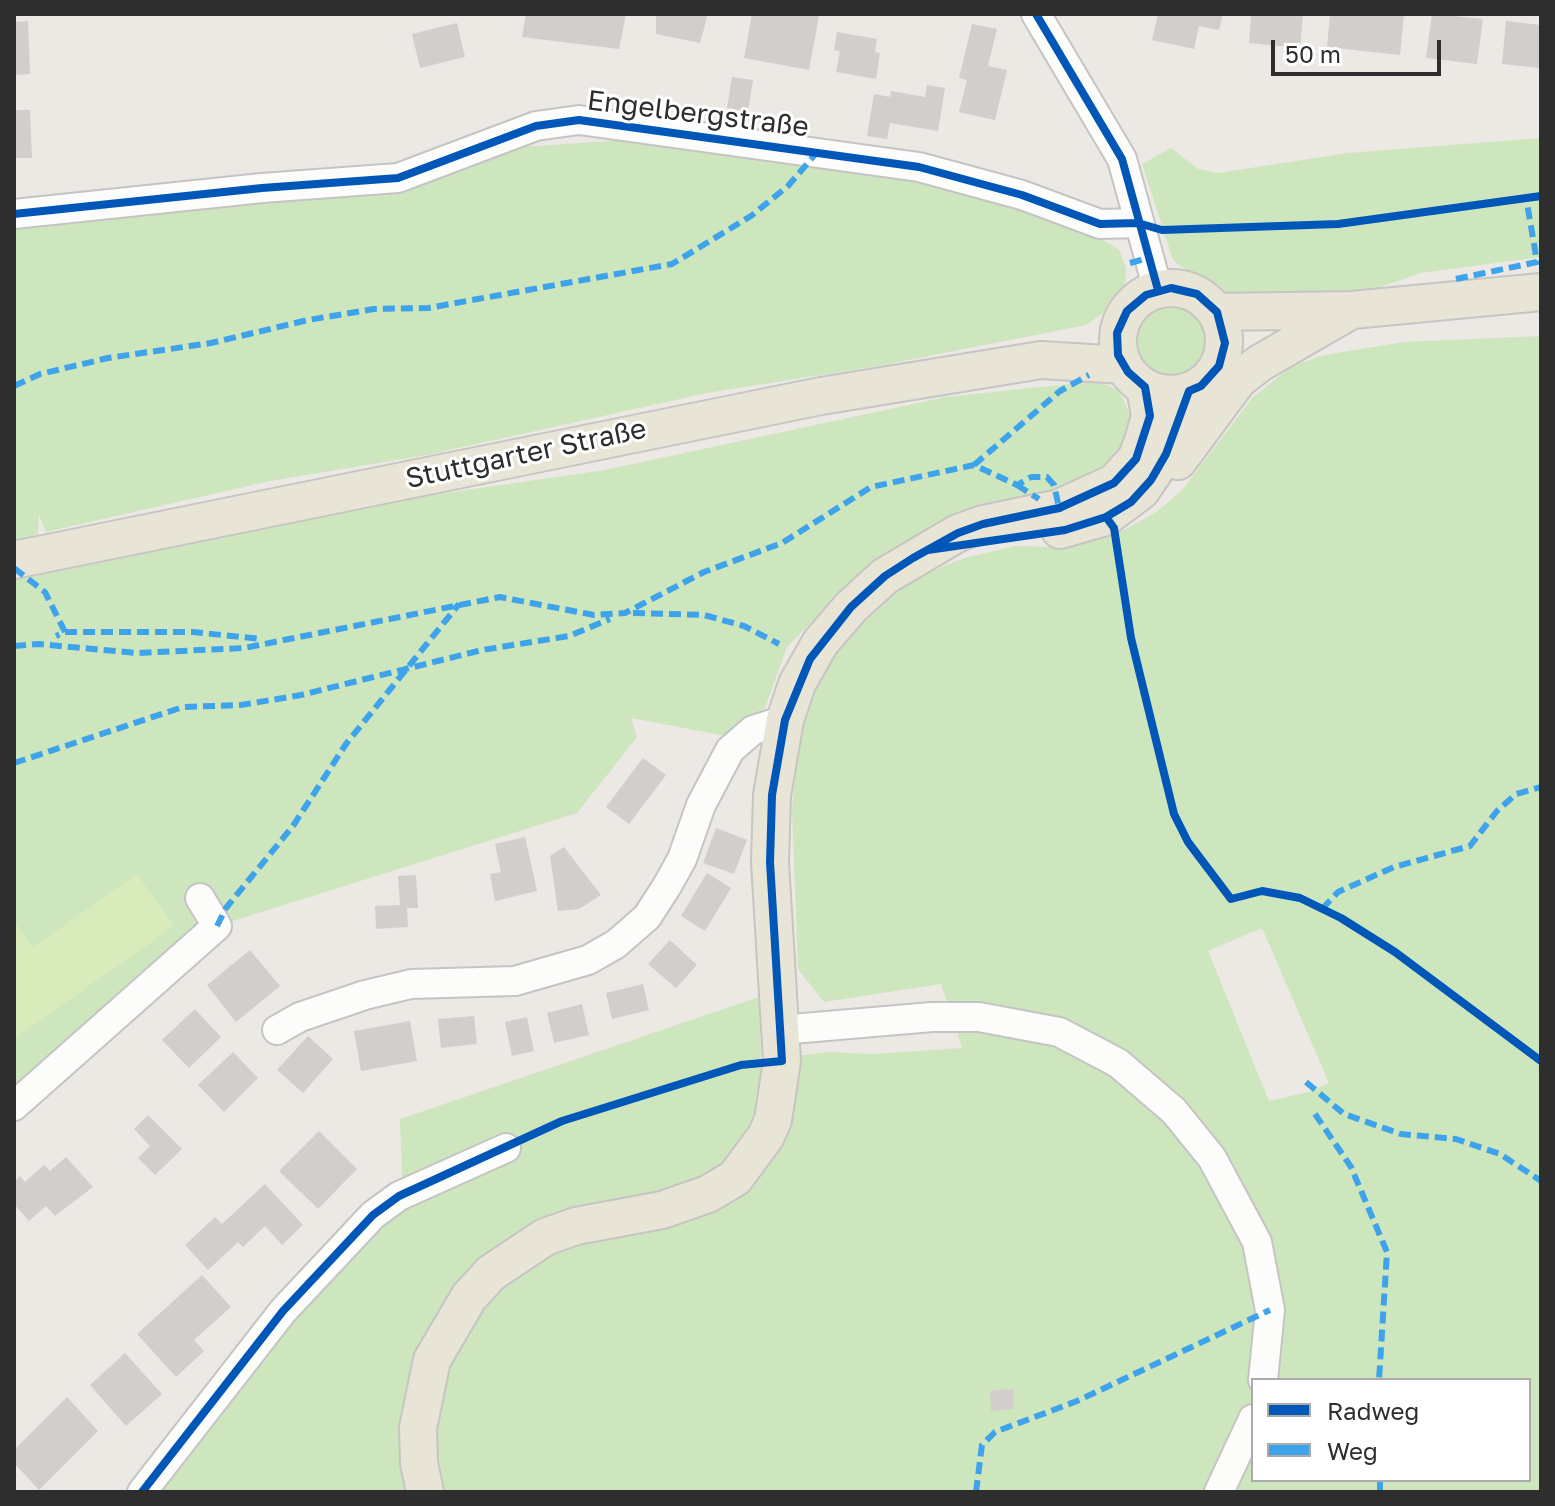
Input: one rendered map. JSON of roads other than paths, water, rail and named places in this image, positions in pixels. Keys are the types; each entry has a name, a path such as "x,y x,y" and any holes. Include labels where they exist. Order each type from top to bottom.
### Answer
{"main road":[{"path":"425,1492 419,1463 418,1428 424,1393 432,1360 469,1297 499,1266 545,1237 576,1226 662,1210 708,1194 735,1178 758,1151 773,1120 782,1061 770,862 772,795 785,720 810,659 835,624 885,576 928,550 983,524 1059,508 1114,483 1136,459 1150,416 1134,376 1116,344 1121,323 1135,302 1158,290 1184,289 1197,294 1217,312 1225,333 1223,355"},
{"path":"1217,312 1352,310 1541,292"},
{"path":"1134,376 1174,394 1189,391 1211,377 1223,355 1234,346 1352,310"},
{"path":"928,550 1065,530 1106,517 1131,502 1151,480 1184,456 1238,380 1260,363 1352,310"},
{"name":"Stuttgarter Straße","path":"1041,360 1056,349 1108,331 1121,323"},
{"name":"Stuttgarter Straße","path":"14,560 668,425 1041,360 1134,376"},
{"path":"1151,480 1166,454 1189,391"}],"street":[{"path":"1036,14 1122,159 1158,290"},
{"name":"Engelbergstraße","path":"14,214 262,188 389,179 419,172 536,126 579,120 919,167 1022,195 1100,224 1138,223"},
{"path":"277,1030 300,1017 365,995 411,984 515,981 588,960 616,944 647,917 667,886 682,859 701,805 730,750 753,730 785,720"},
{"path":"14,1106 217,926 200,898"},
{"path":"780,1030 932,1017 979,1017 1059,1032 1118,1063 1174,1111 1212,1158 1257,1242 1270,1310 1263,1378"},
{"path":"142,1492 283,1311 373,1215 399,1196 506,1148"},
{"path":"1219,1492 1251,1423"}]}
